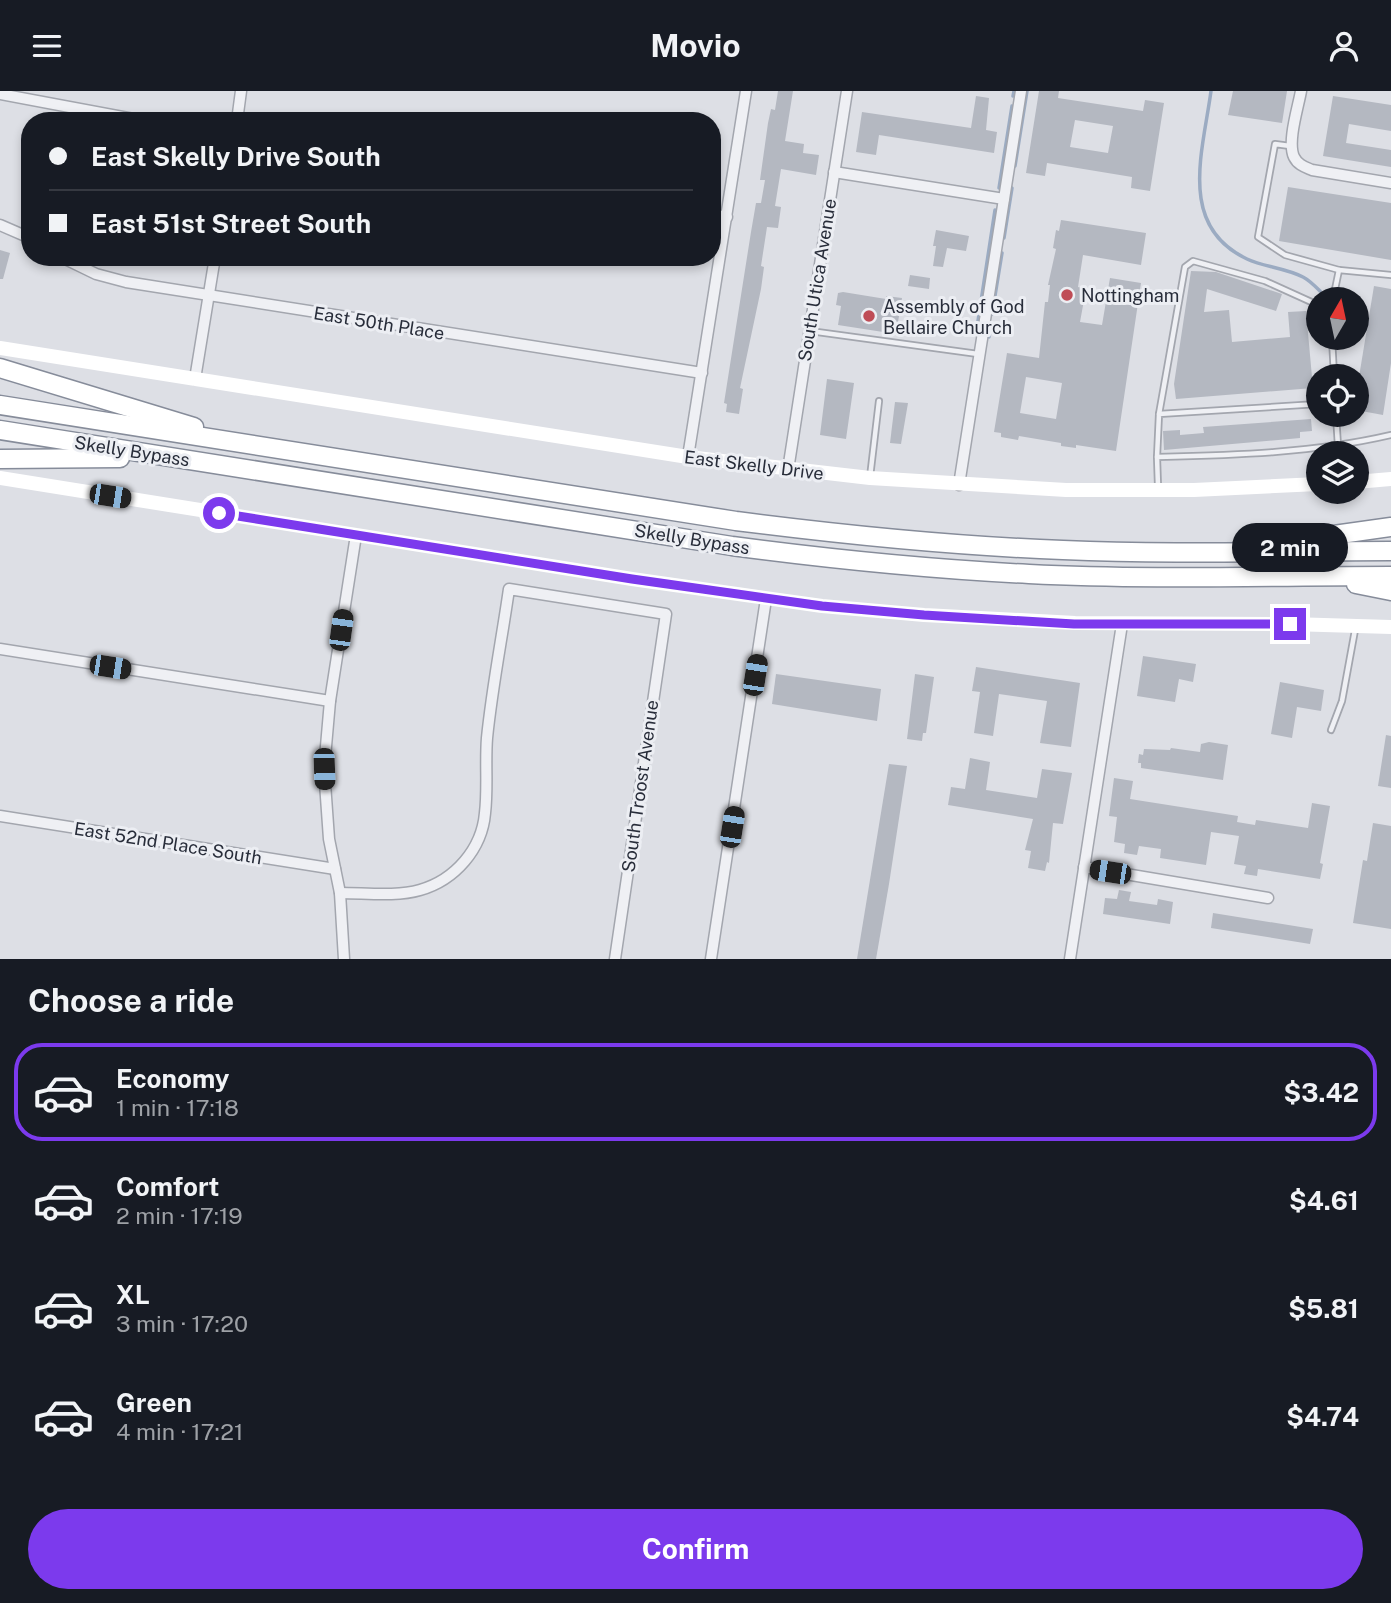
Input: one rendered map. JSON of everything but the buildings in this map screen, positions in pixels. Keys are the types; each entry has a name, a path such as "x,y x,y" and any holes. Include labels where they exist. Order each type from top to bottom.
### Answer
{"highway":[{"path":"0,368 254,446"},
{"name":"Skelly Bypass","path":"0,405 736,521 833,533 1038,549 1391,551"},
{"name":"Skelly Bypass","path":"0,430 732,546 823,558 1031,574 1391,576"},
{"path":"0,459 169,457"},
{"path":"1218,551 1391,527"},
{"path":"1322,576 1391,591"}],"main road":[{"name":"East Skelly Drive","path":"0,348 688,457 788,470 959,485 1066,490 1158,490 1306,484"},
{"path":"0,478 766,599 924,615 1122,625 1290,624 1391,627"},
{"path":"1369,481 1391,479"}],"street":[{"path":"238,112 241,91"},
{"path":"721,254 746,91"},
{"name":"South Utica Avenue","path":"788,470 847,91"},
{"path":"959,485 1021,91"},
{"path":"1301,91 1292,146 1295,158 1301,166 1391,183"},
{"path":"0,94 96,112"},
{"path":"834,172 1004,199"},
{"path":"721,216 727,217"},
{"path":"0,225 21,234"},
{"name":"East 50th Place","path":"80,266 96,274 209,296 702,373"},
{"path":"195,379 214,266"},
{"path":"688,457 719,266"},
{"path":"344,959 340,893 325,803 324,769 330,701 356,535"},
{"name":"South Troost Avenue","path":"340,893 419,891 449,876 461,865 477,842 485,814 488,733 509,589 666,614 615,959"},
{"path":"712,959 766,599"},
{"path":"1070,959 1122,625"},
{"path":"0,649 330,701"},
{"name":"East 52nd Place South","path":"0,816 335,869"},
{"path":"1084,867 1268,898"}],"lane":[{"path":"1292,146 1275,144 1258,237 1285,255 1339,270 1391,275"},
{"path":"1158,490 1159,414 1185,267 1193,261 1265,281 1306,300"},
{"path":"1335,287 1339,270"},
{"path":"809,331 979,354"},
{"path":"870,478 879,401"},
{"path":"1159,414 1306,405"},
{"path":"1362,441 1391,435"},
{"path":"1157,457 1255,454 1306,449"},
{"path":"1331,730 1342,701 1356,626"}],"waterway":[{"path":"1013,96 1014,91"},
{"path":"1015,166 1027,91"},
{"path":"1211,91 1200,162 1203,207 1211,227 1225,245 1247,259 1296,274 1315,287"},
{"path":"999,188 1012,106"},
{"path":"1004,238 1012,188"},
{"path":"976,334 995,210"},
{"path":"992,314 1002,253"},
{"path":"989,337 990,331"}],"place":[{"name":"Nottingham","path":"1067,295"},
{"name":"Assembly of God Bellaire Church","path":"869,316"}],"route":[{"path":"219,513 632,579 822,606 1074,624 1290,624"}]}
